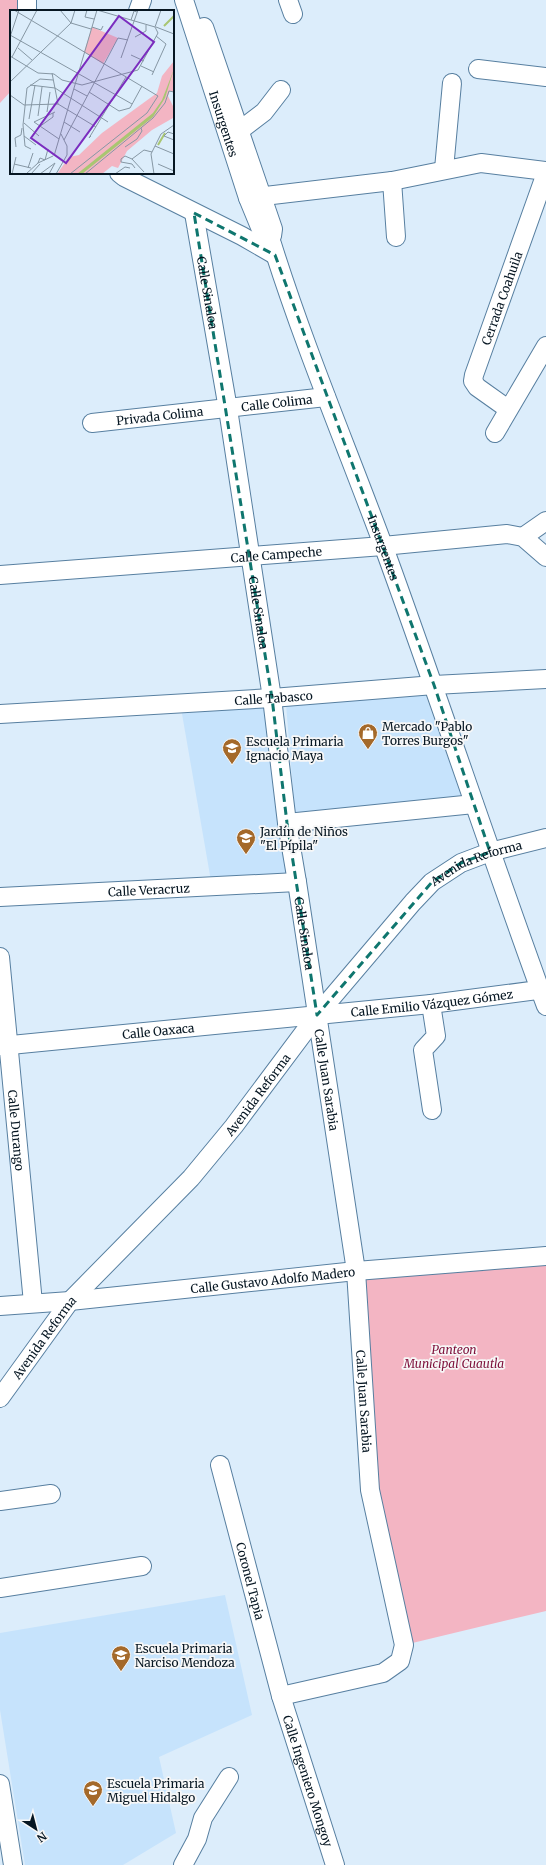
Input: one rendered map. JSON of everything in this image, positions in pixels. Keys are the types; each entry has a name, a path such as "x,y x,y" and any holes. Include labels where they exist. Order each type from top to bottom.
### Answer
{"street":[{"path":"138,10 142,0"},
{"name":"Insurgentes","path":"184,0 218,85 239,131 262,232 273,250 326,397 383,546 434,685 490,852 544,995"},
{"name":"Insurgentes","path":"195,0 218,85 254,197"},
{"path":"478,69 546,77"},
{"path":"444,169 452,83"},
{"path":"239,131 264,112 281,90"},
{"path":"254,197 392,181 444,169 481,163 546,172"},
{"name":"Cerrada Coahuila","path":"508,410 477,387 473,381 546,172"},
{"path":"120,174 194,213 273,250"},
{"path":"392,181 396,237"},
{"name":"Calle Sinaloa","path":"194,213 228,408 272,698 287,823 298,882 317,1015"},
{"path":"495,433 546,346"},
{"name":"Calle Colima","path":"228,408 326,397"},
{"name":"Privada Colima","path":"92,423 228,408"},
{"path":"546,521 523,537 546,557"},
{"name":"Calle Campeche","path":"0,575 383,546 507,534 523,537"},
{"name":"Calle Tabasco","path":"0,714 272,698 434,685 546,679"},
{"path":"287,823 474,804"},
{"name":"Avenida Reforma","path":"0,1398 70,1301 191,1178 234,1126 317,1015 413,902 432,882 461,863 490,852 546,838"},
{"name":"Calle Veracruz","path":"0,897 298,882"},
{"name":"Calle Durango","path":"0,957 5,1045 33,1303"},
{"name":"Calle Emilio Vázquez Gómez","path":"317,1015 544,995"},
{"path":"431,1004 436,1036 423,1050 432,1110"},
{"name":"Calle Oaxaca","path":"5,1045 317,1015"},
{"name":"Calle Juan Sarabia","path":"281,1696 383,1673 400,1661 404,1645 370,1490 356,1271 317,1015"},
{"name":"Calle Gustavo Adolfo Madero","path":"0,1306 70,1301 356,1271 546,1256"},
{"name":"Coronel Tapia","path":"220,1465 281,1696"},
{"path":"0,1501 51,1494"},
{"path":"0,1588 142,1566"},
{"name":"Calle Ingeniero Mongoy","path":"281,1696 335,1865"},
{"path":"184,1865 196,1839 203,1818 229,1777"},
{"path":"0,1784 12,1865"}],"highlighted area":[{"path":"194,213 275,255 434,685 490,852 461,863 432,882 317,1015 287,823 272,698"}],"shaded area":[{"name":"Mercado \"Pablo Torres Burgos\"","path":"424,691 462,797 295,815 286,704"},
{"name":"Escuela Primaria Ignacio Maya","path":"264,704 290,876 211,881 181,708"},
{"name":"Escuela Primaria Narciso Mendoza","path":"225,1595 252,1715 159,1757 176,1833 123,1865 25,1865 0,1710 0,1633"}],"green space":[{"path":"0,0 26,0 27,10 10,10 10,92 0,103"},
{"name":"Panteon Municipal Cuautla","path":"546,1256 546,1611 404,1645 370,1490 356,1271"}],"place":[{"name":"Mercado \"Pablo Torres Burgos\"","path":"368,750"},
{"name":"Escuela Primaria Ignacio Maya","path":"232,765"},
{"name":"Jardín de Niños \"El Pípila\"","path":"246,855"},
{"name":"Escuela Primaria Narciso Mendoza","path":"121,1672"},
{"name":"Escuela Primaria Miguel Hidalgo","path":"93,1807"}]}
